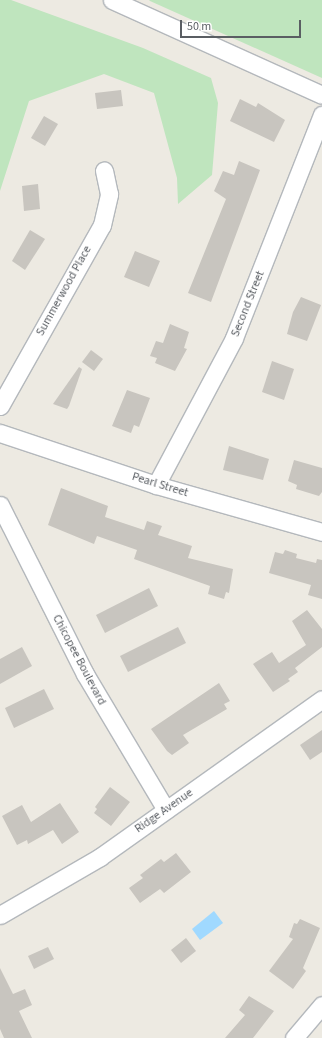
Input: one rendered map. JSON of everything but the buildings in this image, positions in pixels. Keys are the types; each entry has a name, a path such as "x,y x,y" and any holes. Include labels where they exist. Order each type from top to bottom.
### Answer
{"street":[{"path":"112,0 322,95"},
{"name":"Second Street","path":"156,485 234,338 322,115"},
{"name":"Summerwood Place","path":"0,406 102,225 109,194 104,171"},
{"name":"Pearl Street","path":"0,433 156,485 322,532"},
{"name":"Chicopee Boulevard","path":"0,506 85,674 166,810"},
{"name":"Ridge Avenue","path":"0,915 100,857 322,699"},
{"path":"294,1038 322,1004"}],"green space":[{"path":"0,0 11,0 143,48 211,78 218,103 212,175 178,204 177,178 154,93 104,74 29,101 0,191"},
{"path":"149,0 322,0 322,78 150,1"}],"water":[{"path":"214,911 223,923 200,940 192,929"}]}
